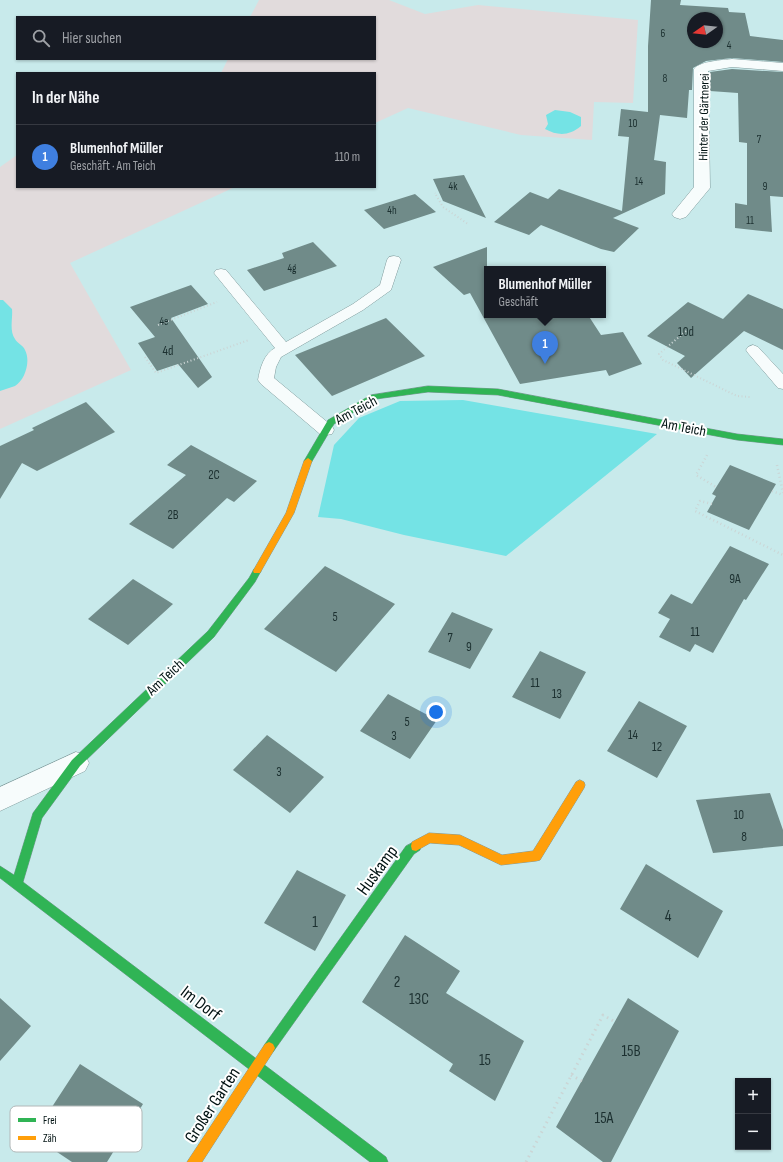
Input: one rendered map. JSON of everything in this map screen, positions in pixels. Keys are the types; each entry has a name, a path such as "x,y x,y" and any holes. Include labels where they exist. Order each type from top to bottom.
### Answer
{"street":[{"name":"Hinter der Gärtnerei","path":"680,214 702,188 702,69 713,65 732,63 783,67"},
{"name":"Am Teich","path":"17,884 37,816 76,763 211,634 252,580 290,513 307,463 331,422 374,397 428,389 498,392 718,433 783,442"},
{"name":"Am Teich","path":"0,799 76,763"},
{"name":"Huskamp","path":"256,1066 410,850 429,838 460,840 501,860 536,856 580,785"},
{"name":"Im Dorf","path":"0,871 381,1162"},
{"name":"Großer Garten","path":"194,1162 256,1066"}],"lane":[{"path":"326,430 266,380 268,366 276,354 358,307 386,286 394,260"},
{"path":"221,273 284,349"},
{"path":"753,350 783,384"}],"path":[{"path":"435,193 442,206 468,224"},
{"path":"158,325 238,294"},
{"path":"686,331 658,354 663,360 737,396 750,397"},
{"path":"145,357 156,373 270,332"},
{"path":"716,487 696,475 718,433"},
{"path":"772,441 783,494 772,491"},
{"path":"712,504 700,501 695,511 783,555"},
{"path":"526,1162 603,1015 615,1022"},
{"path":"572,1075 582,1081"}],"shaded area":[{"path":"259,0 389,0 425,14 478,5 638,20 633,103 594,102 592,140 521,135 408,108 376,123 376,72 222,72 228,60 376,60 376,16 251,16"},
{"path":"16,156 16,188 233,188 70,263 131,370 0,429 0,167"}],"water":[{"path":"555,110 570,112 581,117 581,126 572,132 563,134 554,133 545,129 548,124 546,115"},
{"path":"0,300 3,300 12,309 13,336 24,348 27,354 27,365 24,375 19,383 15,386 0,391"},
{"path":"463,400 657,434 506,556 404,535 341,519 318,517 334,445 359,418 400,401"}],"building":[{"path":"651,0 681,0 680,5 728,8 729,12 745,13 750,36 783,40 783,62 732,58 706,61 693,68 692,90 689,90 687,118 660,115 654,160 666,162 665,194 613,218 639,228 614,252 601,249 541,225 529,235 494,222 530,192 548,199 559,189 622,211 629,137 618,136 621,109 648,112 648,46"},
{"path":"732,69 783,72 783,197 770,196 772,232 735,228 735,203 747,205 747,143 739,142 738,93 710,91 710,72"},
{"path":"464,175 486,218 443,201 433,179"},
{"path":"415,194 436,212 384,229 364,210"},
{"path":"313,242 337,266 264,291 247,270 284,258 282,253"},
{"path":"487,247 487,266 484,266 484,318 590,318 601,335 623,332 642,364 609,376 606,370 520,384 470,293 464,295 433,267"},
{"path":"191,285 208,304 171,318 212,377 198,388 178,364 157,371 138,343 155,337 130,307"},
{"path":"748,294 783,309 783,350 744,331 691,378 677,363 685,356 647,336 688,302 723,319"},
{"path":"386,318 425,356 332,396 295,355"},
{"path":"86,402 115,432 37,471 22,463 0,499 0,446 34,430 32,428"},
{"path":"191,445 257,481 234,502 227,498 173,549 129,524 186,475 167,465"},
{"path":"730,465 776,484 749,530 707,512 716,496 712,494"},
{"path":"730,546 769,564 746,600 744,599 713,653 695,644 690,652 659,637 670,619 658,613 671,594 692,604"},
{"path":"325,566 395,604 336,672 264,629"},
{"path":"133,579 173,604 128,645 88,619"},
{"path":"452,612 493,629 470,669 428,652"},
{"path":"540,651 586,672 560,719 512,697"},
{"path":"388,694 437,720 410,759 360,731"},
{"path":"639,701 687,726 657,778 607,751"},
{"path":"267,735 324,777 290,813 233,770"},
{"path":"770,793 783,830 783,846 713,853 696,800"},
{"path":"646,864 723,911 698,958 620,909"},
{"path":"297,870 346,895 315,951 264,923"},
{"path":"405,935 460,971 446,993 524,1041 495,1101 449,1071 453,1064 362,1002"},
{"path":"0,998 31,1026 0,1061"},
{"path":"628,998 679,1031 611,1162 603,1162 556,1127"},
{"path":"80,1064 143,1104 142,1106 53,1106"},
{"path":"57,1152 113,1152 107,1162 72,1162"}],"traffic: fast":[{"path":"308,461 331,422 374,397 428,389 498,392 737,437 783,442"},
{"path":"17,884 37,816 76,763 211,634 252,580 257,571"},
{"path":"269,1048 410,850 416,846"},
{"path":"0,871 381,1162"}],"traffic: slow":[{"path":"257,571 290,513 308,461"},
{"path":"416,846 429,838 460,840 501,860 536,856 580,785"},
{"path":"194,1162 269,1048"}],"place":[{"name":"Blumenhof Müller","path":"545,364"}]}
